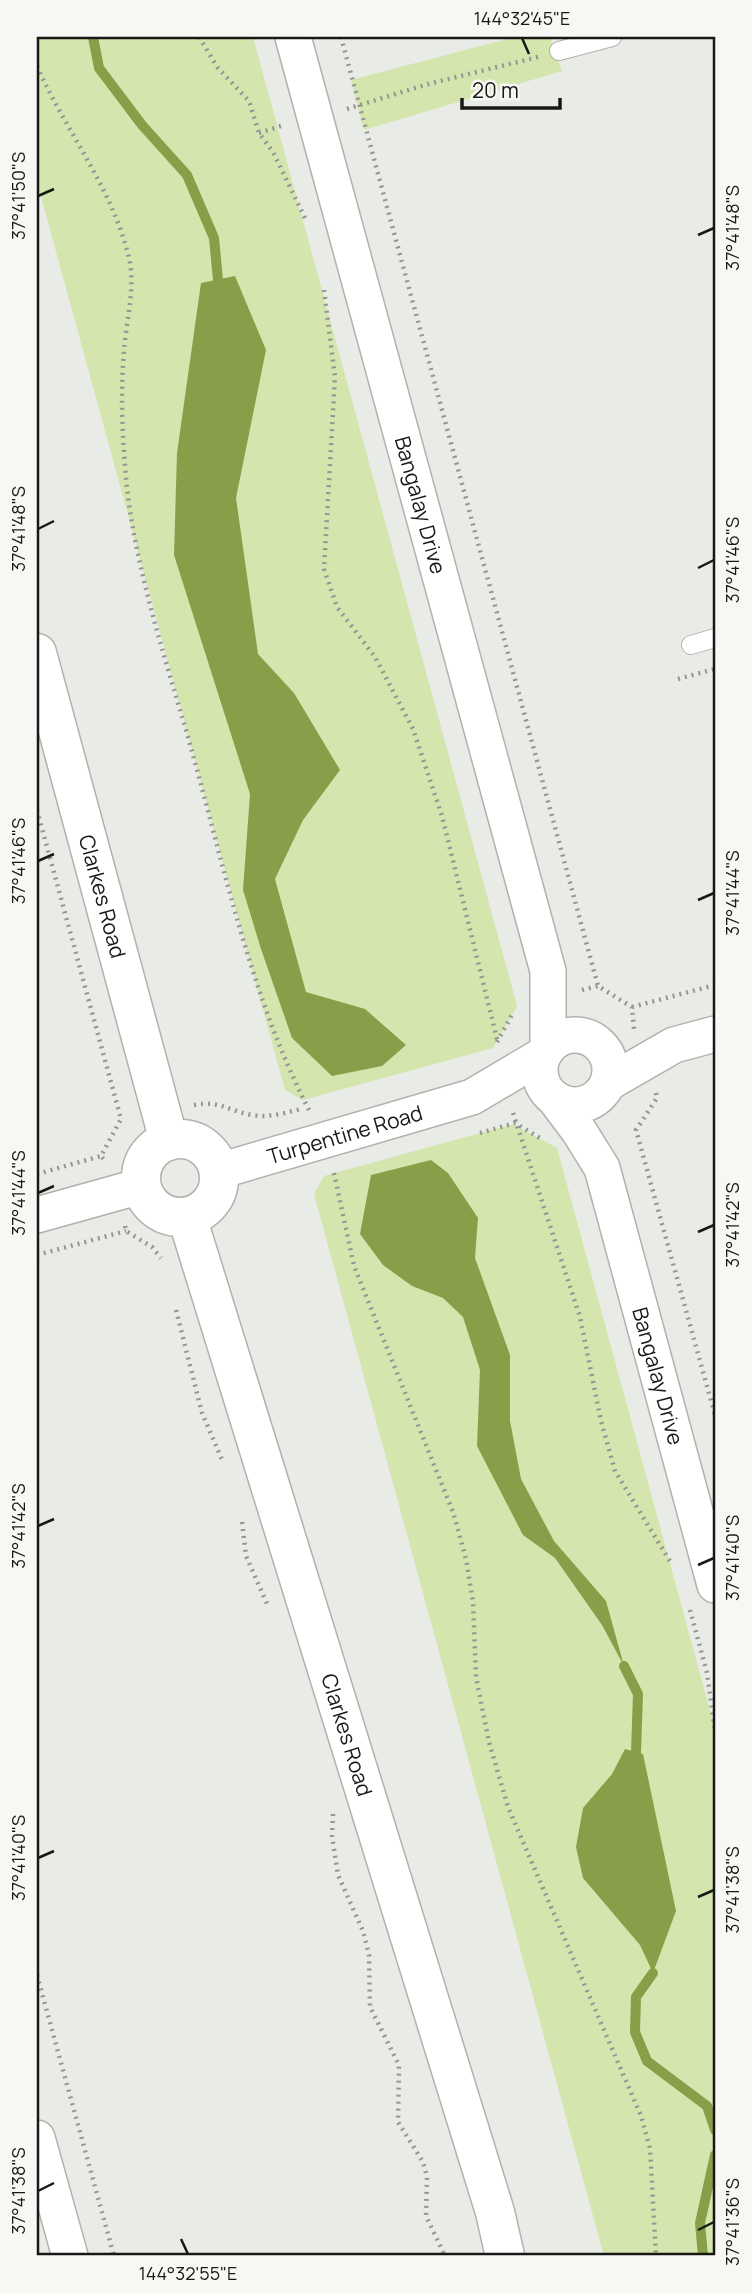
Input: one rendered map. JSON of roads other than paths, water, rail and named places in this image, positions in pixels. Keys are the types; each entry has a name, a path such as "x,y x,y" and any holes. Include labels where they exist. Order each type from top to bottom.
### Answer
{"street":[{"name":"Bangalay Drive","path":"293,37 561,981 590,1038"},
{"name":"Clarkes Road","path":"37,653 165,1126"},
{"name":"Bangalay Drive","path":"545,1051 561,981"},
{"path":"621,1071 590,1038 565,1036 545,1051 540,1076 552,1097 565,1104 588,1103 621,1071 674,1045 715,1034"},
{"name":"Turpentine Road","path":"219,1171 472,1097 545,1051"},
{"name":"Bangalay Drive","path":"602,1168 621,1071"},
{"name":"Turpentine Road","path":"472,1097 552,1097"},
{"name":"Bangalay Drive","path":"552,1097 579,1130 602,1168 701,1592"},
{"path":"37,1215 129,1190 141,1174 165,1126 195,1142 214,1159 219,1171 219,1183 208,1205 187,1217 175,1217 153,1207 129,1190"},
{"name":"Clarkes Road","path":"187,1217 491,2199 505,2256"},
{"path":"37,2138 70,2256"}],"lane":[{"path":"559,51 612,37"},
{"path":"691,645 715,638"}],"waterway":[{"path":"93,37 99,68 142,125 187,175 214,238 218,280"},
{"path":"624,1666 638,1694 636,1752"},
{"path":"653,1973 636,1997 635,2032 647,2061 707,2106 715,2130"},
{"path":"703,2256 700,2223 715,2155"}]}
